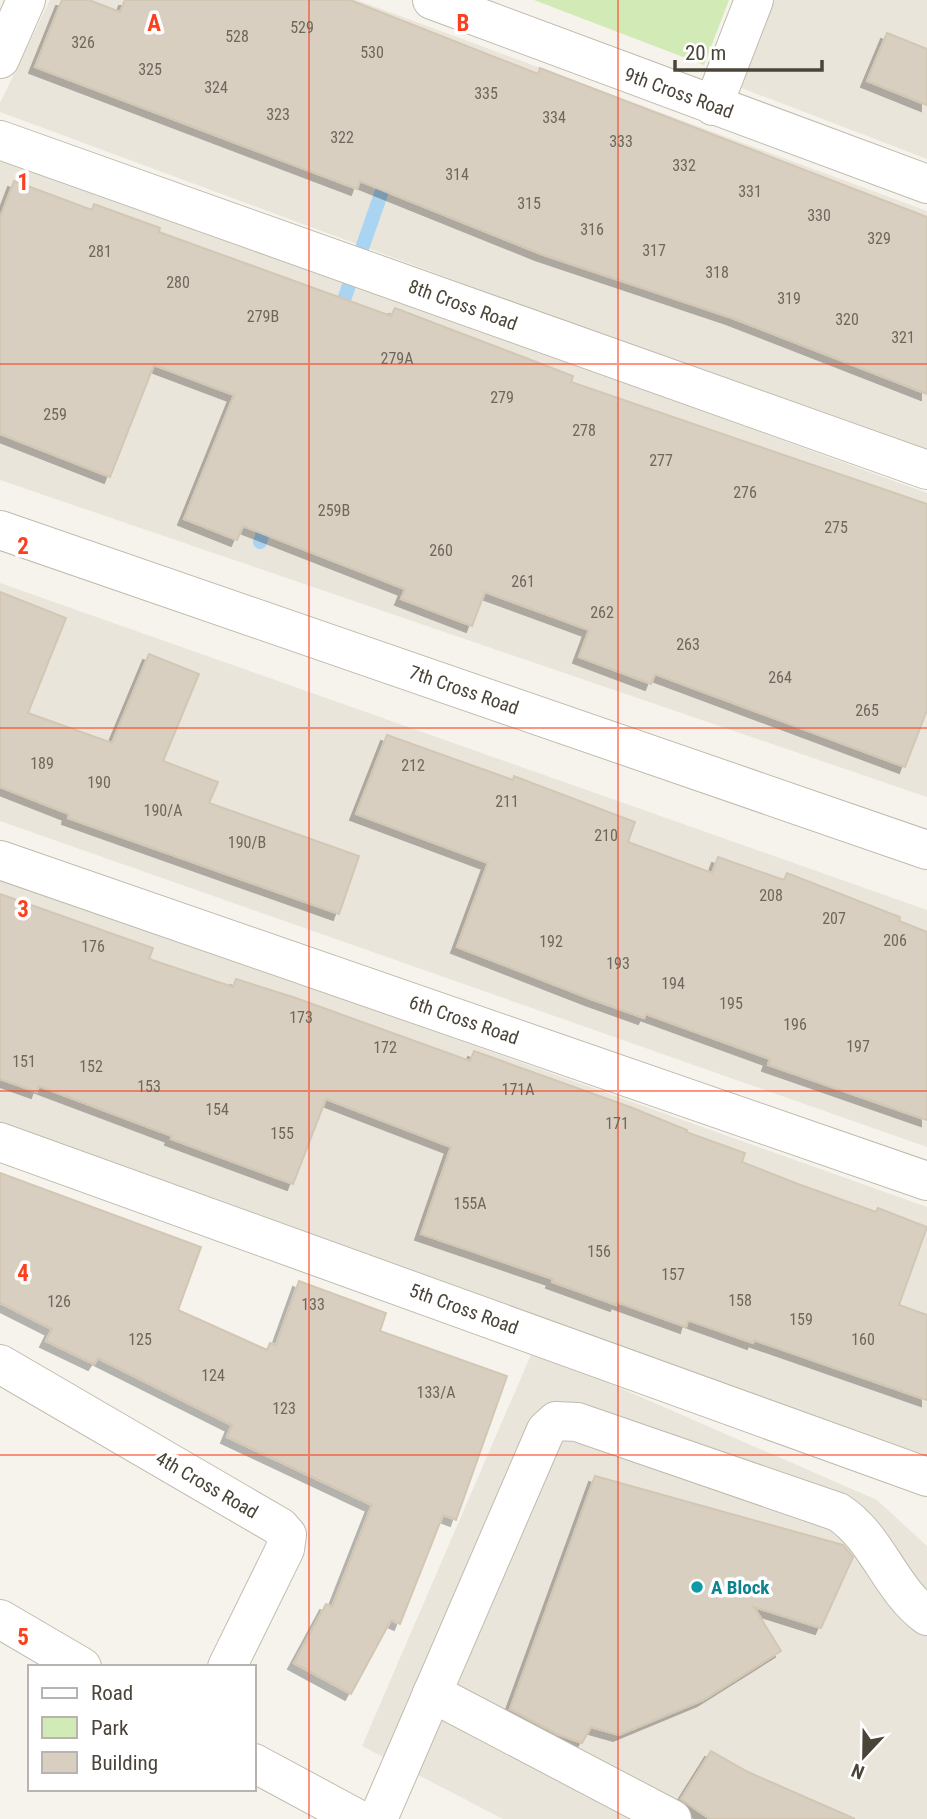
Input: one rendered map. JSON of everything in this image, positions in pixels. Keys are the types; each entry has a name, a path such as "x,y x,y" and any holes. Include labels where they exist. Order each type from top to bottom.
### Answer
{"street":[{"path":"0,59 26,0"},
{"name":"9th Cross Road","path":"432,0 927,184"},
{"path":"713,106 754,0"},
{"name":"8th Cross Road","path":"0,140 927,471"},
{"name":"7th Cross Road","path":"0,530 927,850"},
{"name":"6th Cross Road","path":"0,860 927,1181"},
{"name":"5th Cross Road","path":"0,1142 927,1477"},
{"name":"4th Cross Road","path":"0,1364 280,1527 287,1535 285,1549 229,1665"},
{"path":"379,1819 545,1430 556,1420 578,1422 838,1512 852,1521 900,1587 927,1616"},
{"path":"0,1619 79,1665"},
{"path":"432,1693 672,1819"},
{"path":"256,1764 358,1819"}],"shaded area":[{"path":"50,0 357,0 927,211 927,455 0,112 0,103"},
{"path":"763,0 927,0 927,159 731,84"},
{"path":"0,154 927,493 927,797 0,480"},
{"path":"0,583 927,910 927,1147 0,821"},
{"path":"0,877 927,1207 927,1458 0,1126"},
{"path":"533,1350 877,1500 927,1546 927,1819 503,1819 362,1746"}],"green space":[{"path":"534,0 729,0 704,65"}],"building":[{"path":"62,0 89,0 120,12 125,0 350,0 538,74 540,68 927,217 927,394 732,318 541,254 360,181 357,189 35,67"},
{"path":"887,33 927,49 927,105 867,81"},
{"path":"14,181 92,210 94,204 160,228 159,232 391,316 395,308 573,376 571,382 927,504 927,710 905,767 655,674 651,684 579,657 589,630 485,592 472,626 401,599 405,589 243,526 237,540 184,519 234,395 154,365 110,477 0,434 0,218"},
{"path":"0,592 66,618 28,713 112,743 149,654 199,674 163,761 218,782 209,803 359,856 339,914 68,818 69,814 0,787"},
{"path":"387,735 513,780 514,776 635,822 628,842 712,873 718,857 784,880 787,873 900,917 899,921 927,932 927,1120 768,1065 770,1059 646,1014 644,1018 457,947 488,863 356,814"},
{"path":"0,894 153,948 149,959 233,987 236,979 293,997 470,1061 474,1051 630,1107 687,1130 686,1132 745,1153 742,1162 876,1212 878,1208 927,1227 899,1305 927,1315 927,1400 754,1340 753,1343 688,1320 686,1327 617,1302 616,1305 552,1282 553,1279 421,1234 451,1147 326,1099 293,1184 39,1086 37,1092 0,1079"},
{"path":"0,1173 201,1247 178,1310 267,1350 270,1343 276,1345 299,1281 386,1313 380,1331 507,1376 456,1520 443,1515 400,1624 391,1620 351,1694 294,1663 326,1604 332,1607 372,1505 227,1437 232,1425 98,1358 94,1364 46,1341 52,1329 0,1303"},
{"name":"A Block","path":"595,1476 843,1545 853,1557 821,1628 754,1607 781,1651 703,1700 619,1735 591,1727 582,1743 557,1734 510,1709"},
{"path":"711,1751 748,1772 855,1819 710,1819 681,1799"}],"waterway":[{"path":"338,317 388,174"},
{"path":"260,542 268,518"}],"place":[{"name":"A Block","path":"697,1587"}]}
